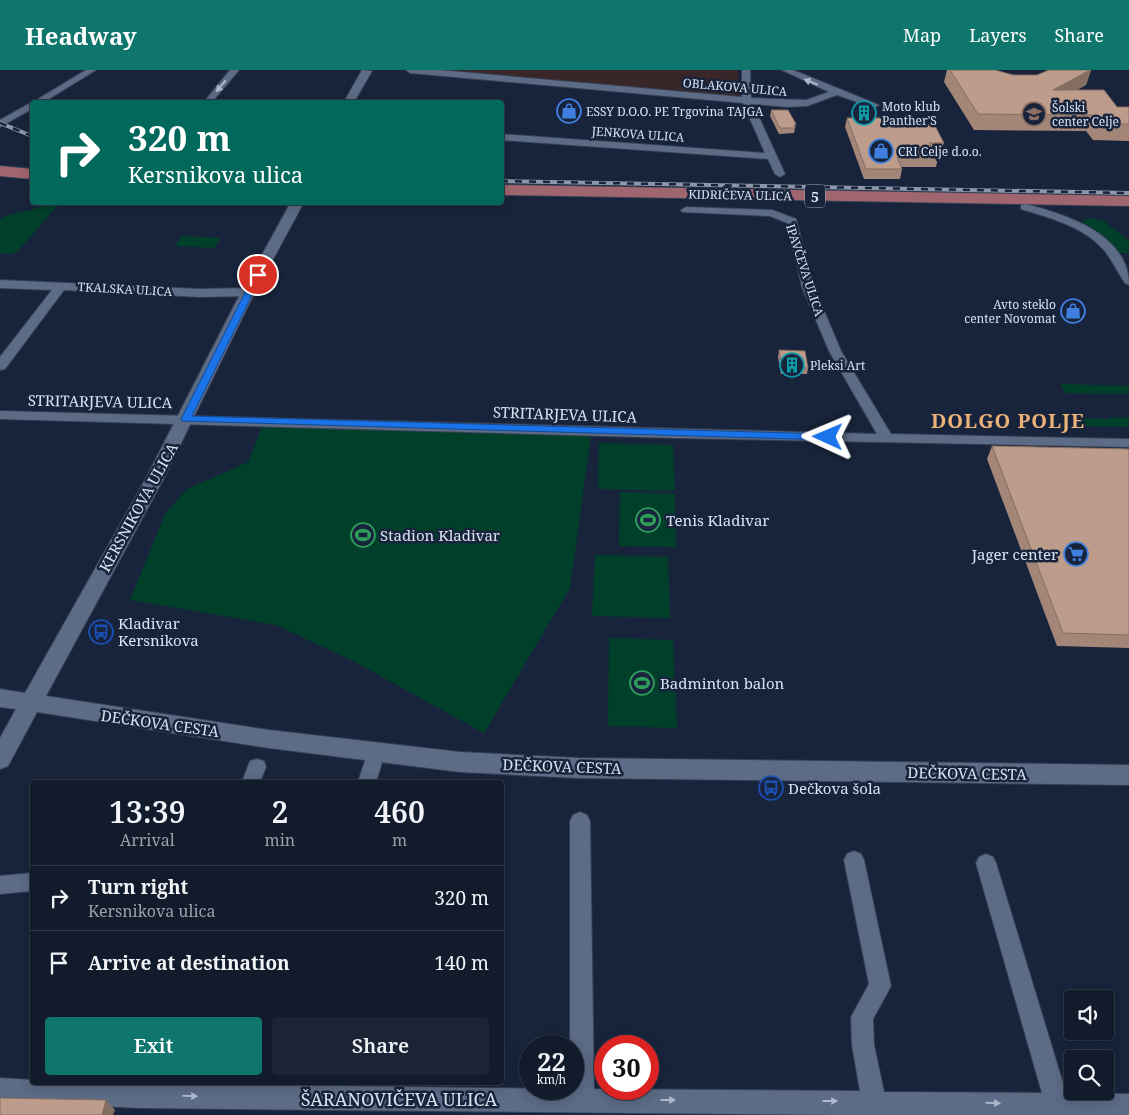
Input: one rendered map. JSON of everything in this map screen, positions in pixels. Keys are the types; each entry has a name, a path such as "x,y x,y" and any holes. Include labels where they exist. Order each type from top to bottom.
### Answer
{"main road":[{"path":"0,170 30,176"},
{"path":"0,178 30,176"},
{"name":"KIDRIČEVA ULICA","path":"504,190 1129,202"},
{"name":"KIDRIČEVA ULICA","path":"504,196 1129,208"}],"street":[{"path":"41,100 92,70"},
{"path":"210,100 234,70"},
{"path":"350,100 366,70 375,70"},
{"name":"OBLAKOVA ULICA","path":"410,70 797,104 816,101 837,92"},
{"path":"746,70 747,101 780,174"},
{"path":"786,70 837,92 874,105"},
{"path":"0,124 30,107"},
{"name":"JENKOVA ULICA","path":"504,137 773,156"},
{"name":"KERSNIKOVA ULICA","path":"0,759 154,480 249,292 296,205"},
{"path":"1025,207 1066,221 1096,236 1108,248 1129,281"},
{"name":"IPAVČEVA ULICA","path":"686,210 772,213 792,221 808,286 835,352 886,438"},
{"name":"TKALSKA ULICA","path":"0,284 200,293 249,292"},
{"path":"0,366 61,286"},
{"name":"STRITARJEVA ULICA","path":"0,414 1129,443"},
{"name":"DEČKOVA CESTA","path":"0,698 29,704 376,753 460,762 578,768 1129,776"},
{"path":"368,780 376,753"},
{"path":"580,821 582,1035"},
{"path":"854,860 880,986 862,1017 863,1045 874,1102"},
{"path":"986,863 1057,1104"},
{"path":"0,885 30,882"},
{"name":"ŠARANOVIČEVA ULICA","path":"0,1090 143,1089 519,1098"},
{"name":"ŠARANOVIČEVA ULICA","path":"582,1100 1129,1106"}],"shaded area":[{"path":"433,70 738,70 740,99"}],"green space":[{"path":"58,205 18,251 11,254 0,253 0,219 44,206"},
{"path":"1090,218 1104,221 1129,241 1129,253 1119,253 1106,238 1082,224 1085,219"},
{"path":"182,236 221,238 214,248 175,246"},
{"path":"1061,384 1129,386 1129,394 1065,393"},
{"path":"1109,417 1129,418 1129,427 1081,426 1078,418 1110,419"},
{"path":"263,425 591,435 570,588 484,733 353,661 276,625 130,600 165,514 187,489 248,462"},
{"path":"599,443 673,445 675,491 598,489"},
{"name":"Tenis Kladivar","path":"620,492 675,494 676,547 619,546"},
{"path":"595,555 668,557 670,618 592,616"},
{"name":"Badminton balon","path":"609,638 673,640 677,728 608,726"}],"building":[{"path":"950,70 995,70 1013,75 1037,75 1049,70 1090,70 1053,90 1104,90 1117,107 1129,107 1129,124 1099,124 1092,115 978,114"},
{"path":"771,110 788,110 796,124 794,125 795,128 780,128"},
{"path":"847,118 911,118 914,124 934,124 944,143 929,143 938,158 897,157 902,169 866,169"},
{"path":"779,350 805,351 808,368 782,367"},
{"name":"Jager center","path":"992,446 1129,449 1129,635 1063,633"},
{"path":"0,1098 106,1100 102,1115 0,1115"}],"railway":[{"path":"0,123 30,135"},
{"path":"504,181 1129,193"}],"place":[{"name":"ESSY D.O.O. PE Trgovina TAJGA","path":"569,111"},
{"name":"Moto klub Panther'S","path":"864,113"},
{"name":"Šolski center Celje","path":"1034,114"},
{"name":"CRI Celje d.o.o.","path":"881,151"},
{"name":"Avto steklo center Novomat","path":"1073,311"},
{"name":"Pleksi Art","path":"792,365"},
{"name":"Tenis Kladivar","path":"648,520"},
{"name":"Stadion Kladivar","path":"363,535"},
{"name":"Jager center","path":"1076,554"},
{"name":"Kladivar Kersnikova","path":"101,632"},
{"name":"Badminton balon","path":"642,683"},
{"name":"Dečkova šola","path":"771,788"}],"district":[{"name":"DOLGO POLJE","path":"1008,420"}],"route":[{"path":"258,275 186,419 828,437"}]}
